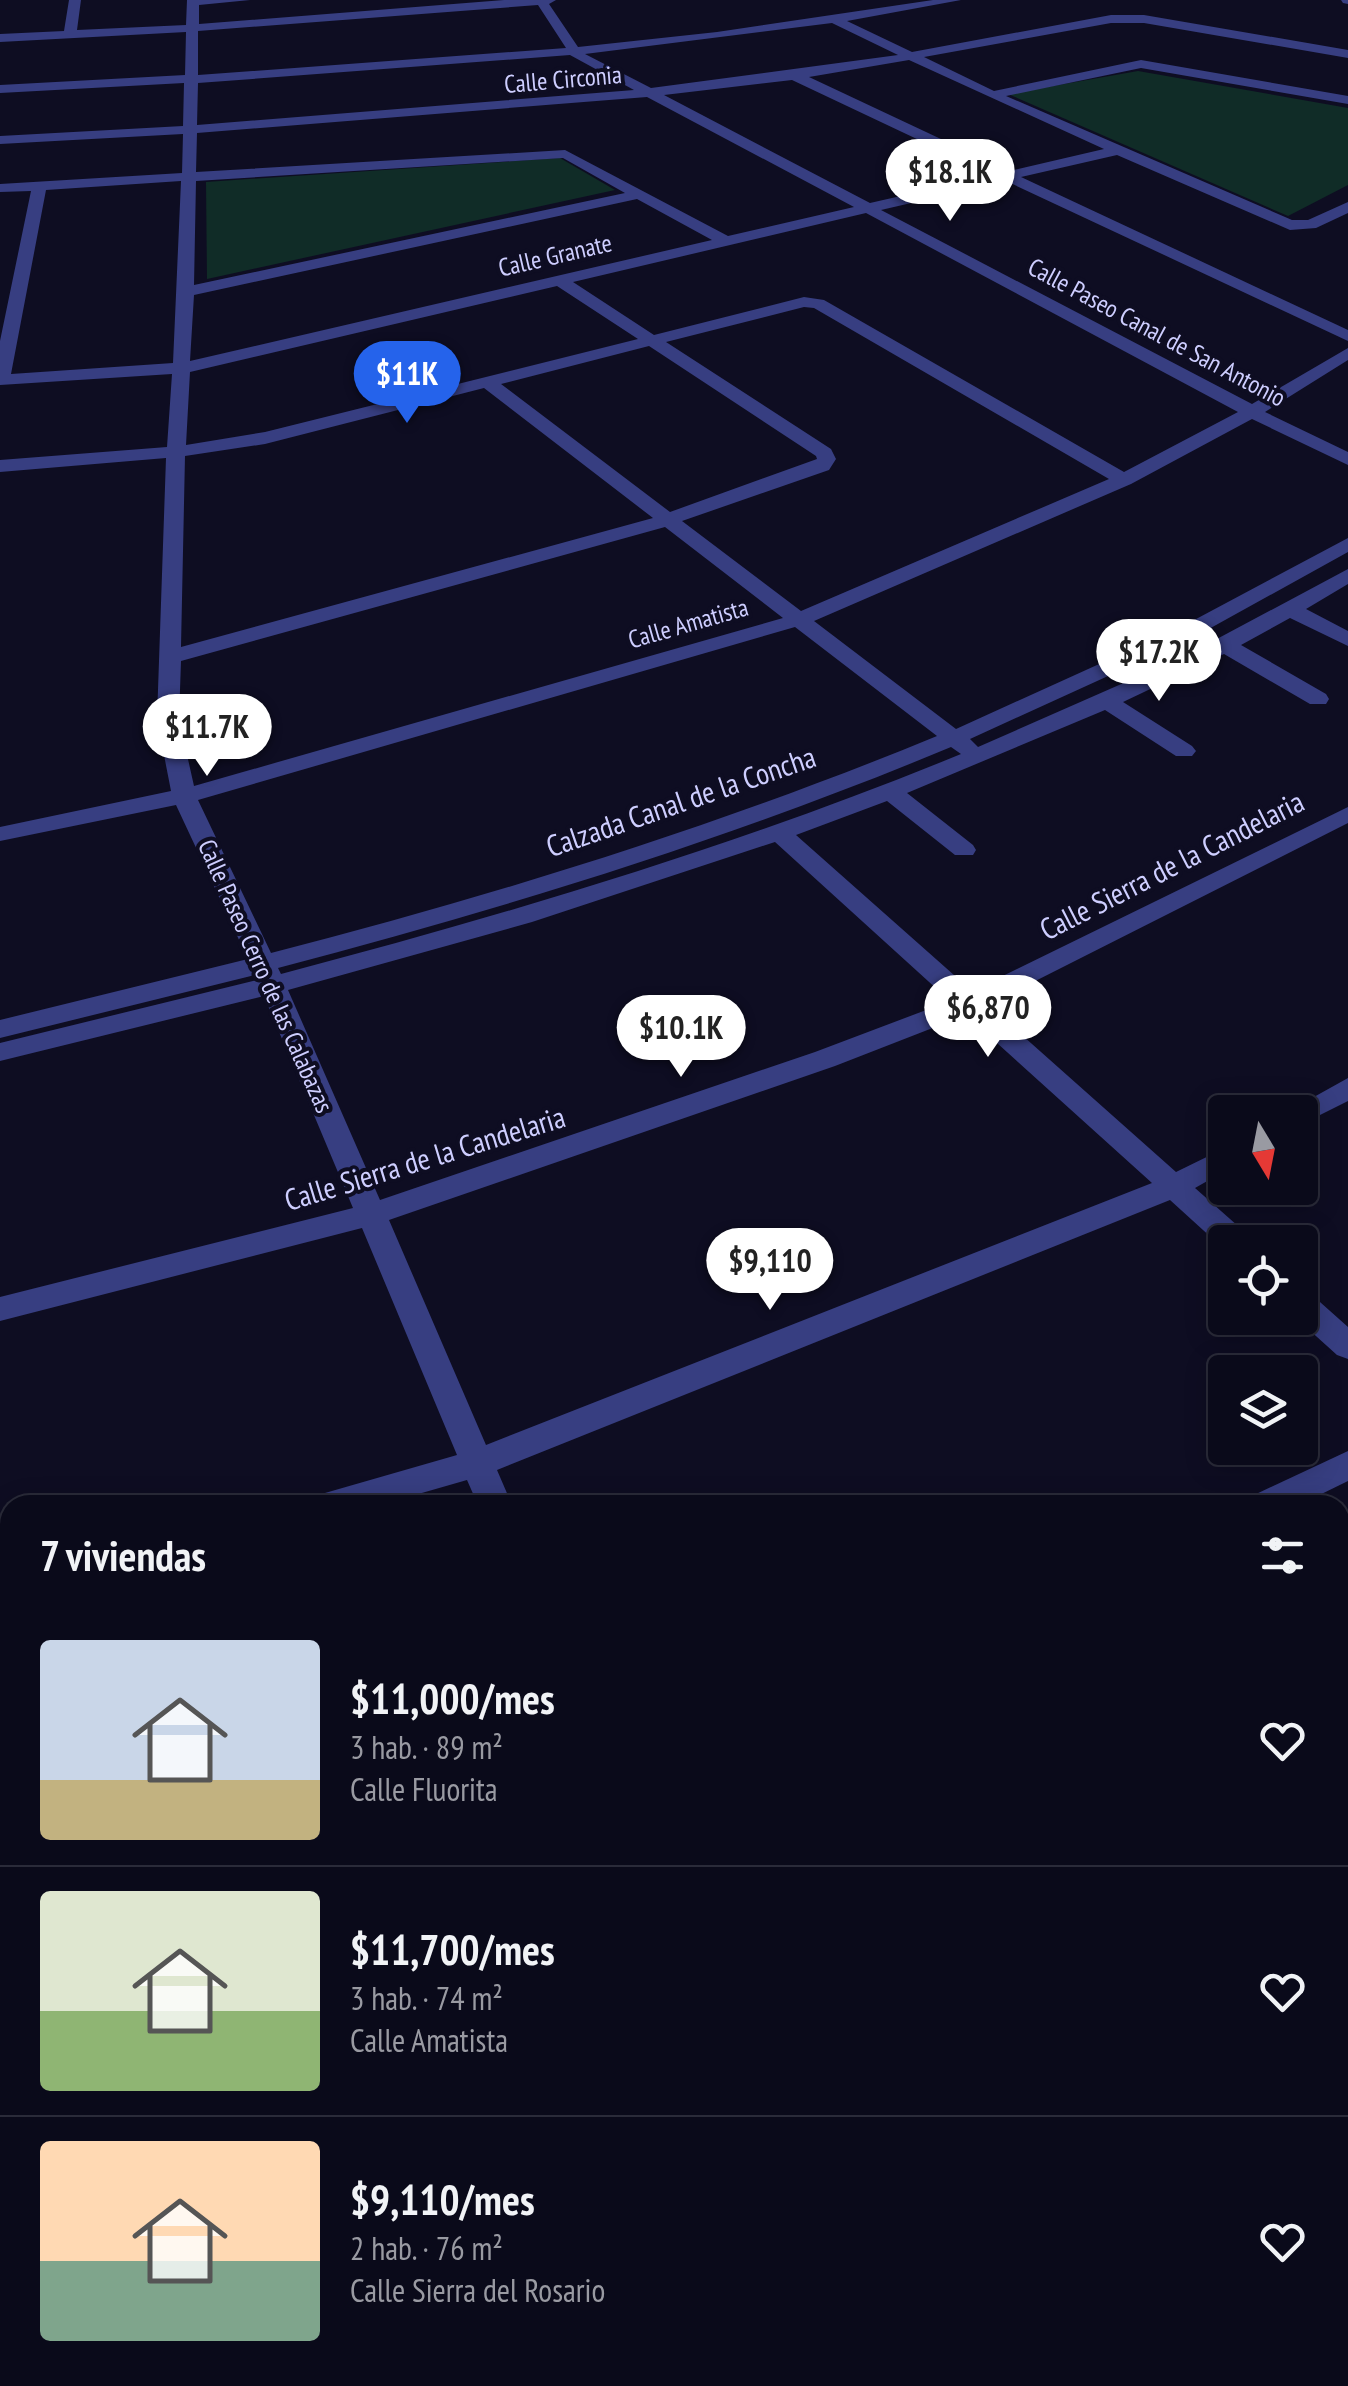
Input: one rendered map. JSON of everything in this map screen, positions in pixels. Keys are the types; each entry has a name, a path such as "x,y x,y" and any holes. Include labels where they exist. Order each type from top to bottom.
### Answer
{"street":[{"path":"70,34 76,0"},
{"path":"193,1 244,0"},
{"path":"541,0 572,49"},
{"path":"0,38 191,28 409,6 550,0"},
{"path":"572,49 899,0"},
{"path":"0,90 572,49 838,21 955,0"},
{"name":"Calle Paseo Cerro de las Calabazas","path":"193,1 186,292 176,452 168,719 184,796 268,975 490,1495"},
{"path":"821,13 992,95 1300,227 1348,206"},
{"name":"Calle Circonia","path":"0,140 189,130 650,93 912,58 1086,22 1125,18 1348,54"},
{"name":"Calle Paseo Canal de San Antonio","path":"572,49 1252,412 1348,459"},
{"path":"992,95 1141,64 1348,100"},
{"path":"0,81 190,75"},
{"path":"795,76 1348,336"},
{"name":"Calle Granate","path":"0,380 183,368 1118,150"},
{"path":"0,188 565,154 725,241"},
{"path":"0,380 39,186"},
{"path":"186,292 641,194"},
{"path":"169,657 667,520 822,466 827,459 824,453 558,280"},
{"path":"0,466 176,452 265,438 804,302 818,304 1124,480"},
{"name":"Calle Amatista","path":"0,834 184,796 798,620 1124,480 1252,412 1348,353"},
{"path":"485,380 978,757"},
{"name":"Calzada Canal de la Concha","path":"0,1052 268,975 617,861 954,739 1134,656 1294,576 1348,544"},
{"name":"Calzada Canal de la Concha","path":"0,1029 268,975 541,910 779,833 891,792 1106,702 1227,646 1348,575"},
{"path":"1291,610 1348,640"},
{"path":"1227,646 1318,699"},
{"path":"1106,702 1184,751"},
{"path":"891,792 964,850"},
{"name":"Calle Sierra de la Candelaria","path":"0,1309 370,1214 640,1125 969,1004 1348,814"},
{"path":"779,833 1217,1225"},
{"path":"1318,1105 1348,1088"},
{"path":"365,1495 476,1463 1175,1186 1208,1168"},
{"path":"1318,1318 1348,1346"},
{"path":"1286,1495 1348,1465"}],"green space":[{"path":"1138,71 1348,108 1348,185 1288,216 1008,94"},
{"path":"560,158 615,190 207,279 206,182"}]}
